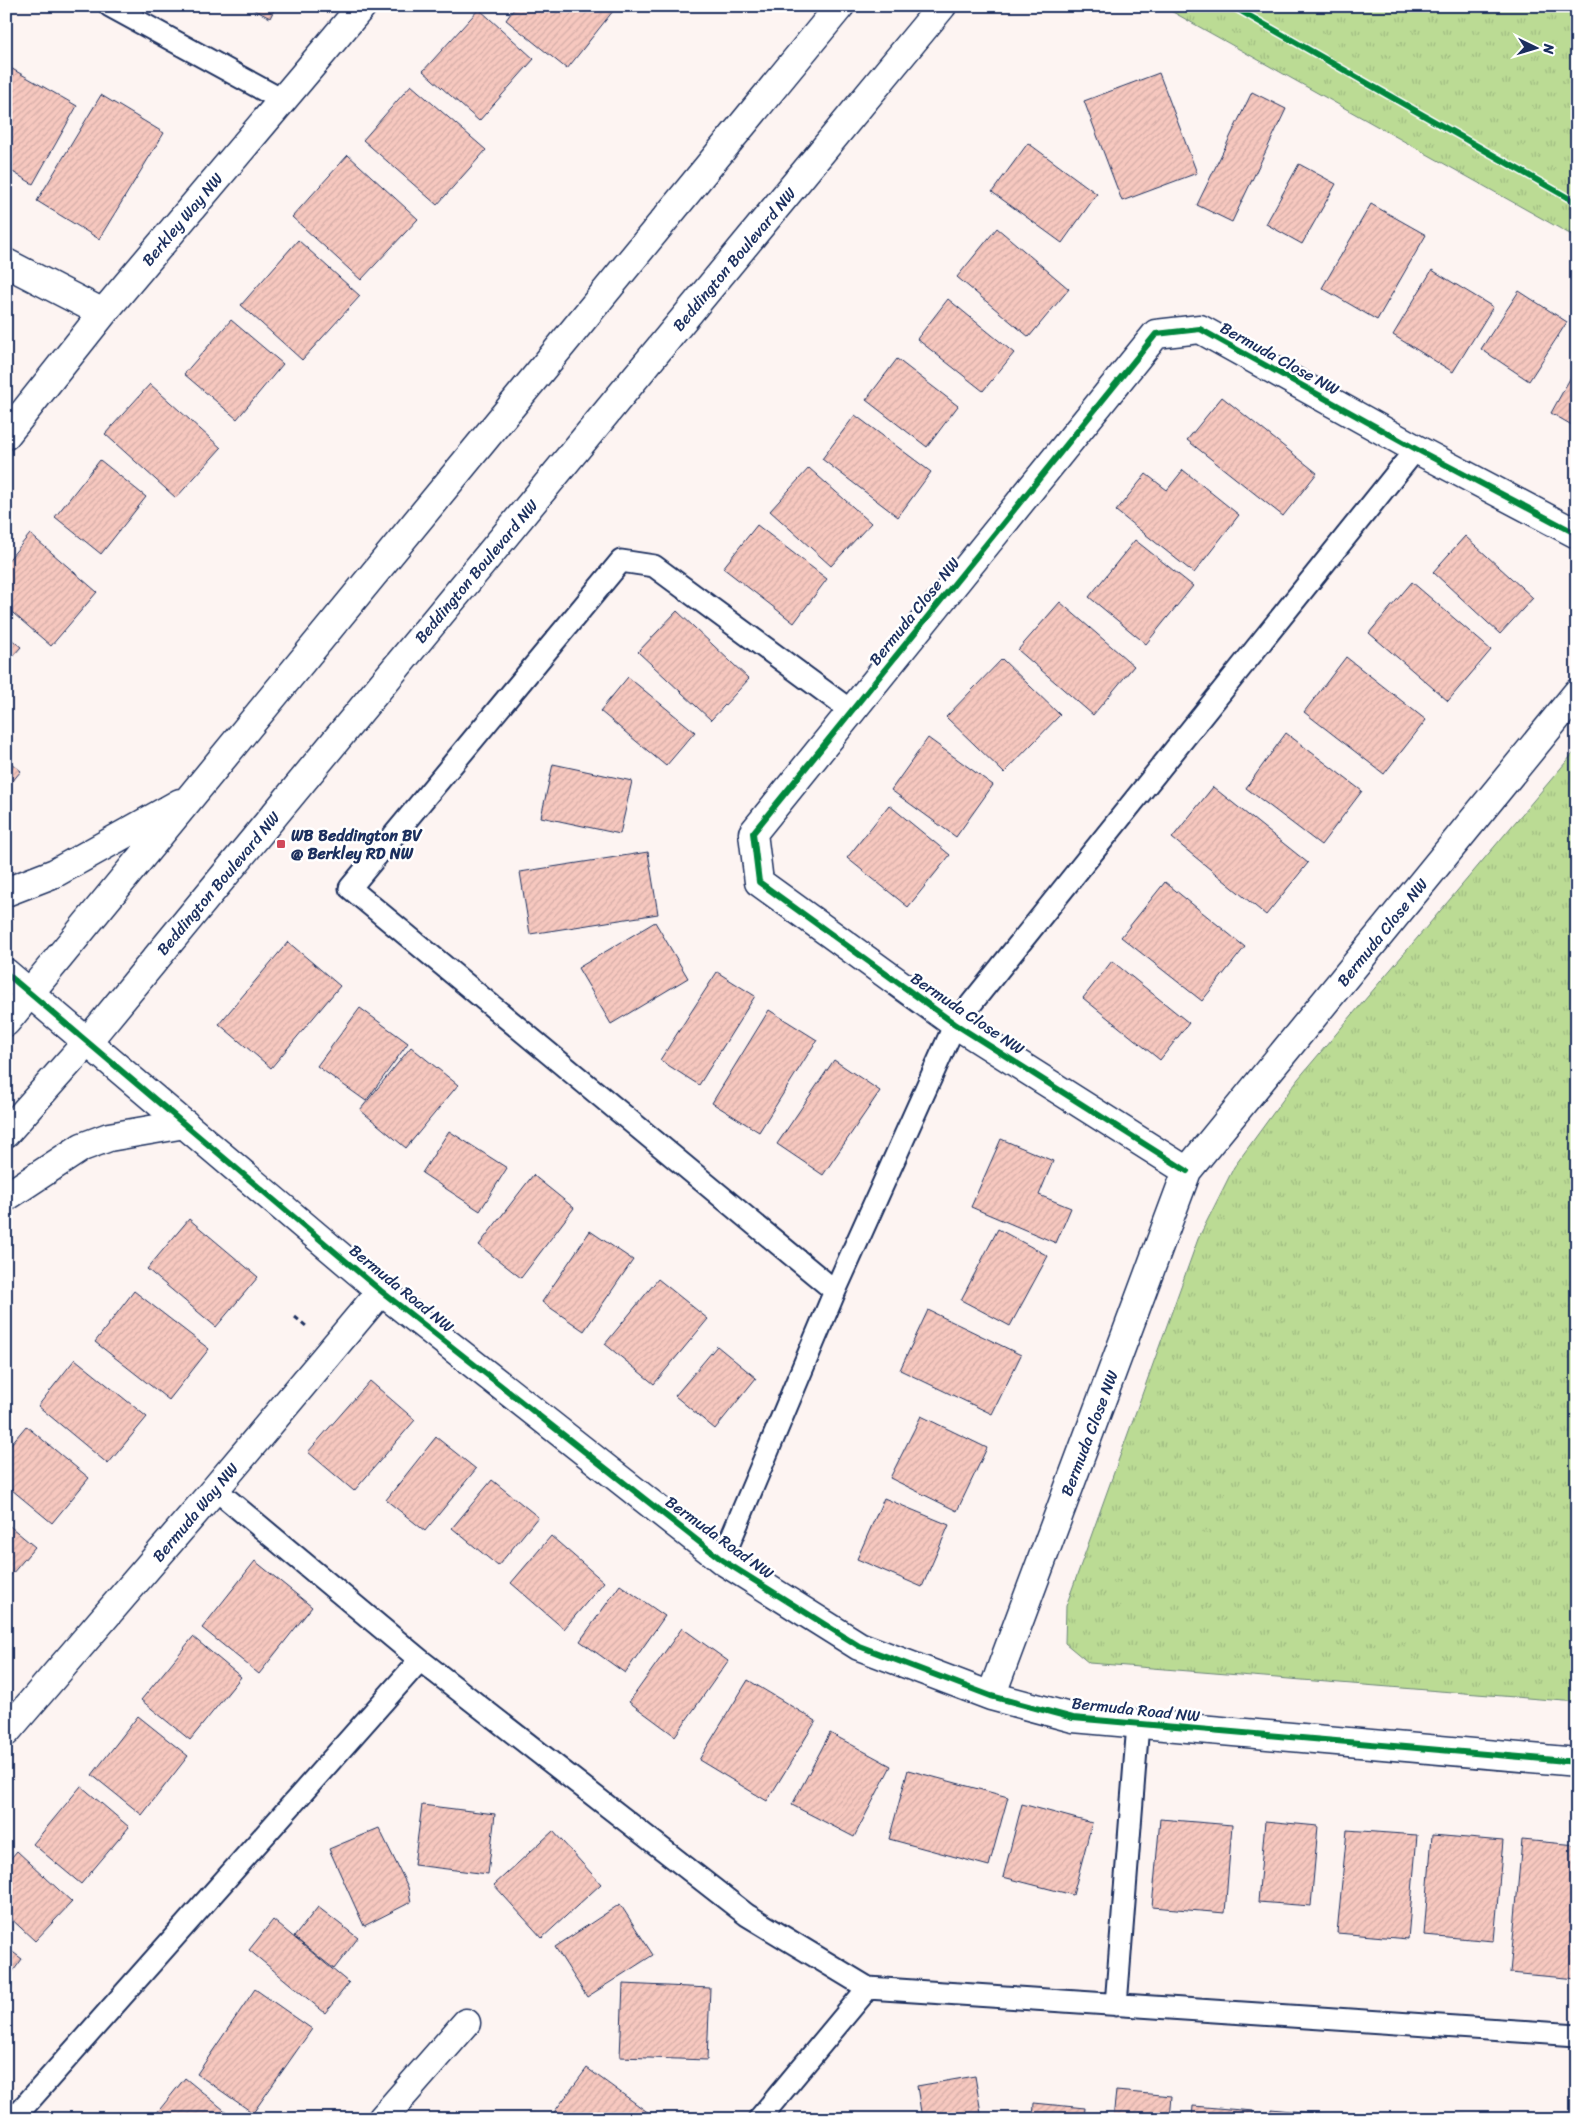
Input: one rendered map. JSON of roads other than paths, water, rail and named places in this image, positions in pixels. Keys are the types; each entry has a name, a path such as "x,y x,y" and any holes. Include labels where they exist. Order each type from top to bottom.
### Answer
{"street":[{"name":"Berkley Way NW","path":"6,435 103,313 362,6"},
{"path":"6,1022 840,6"},
{"name":"Beddington Boulevard NW","path":"6,1133 87,1042 942,6"},
{"path":"6,264 103,313"},
{"name":"Bermuda Close NW","path":"1187,1171 955,1024 759,882 753,833 1156,334 1200,329 1416,449 1577,534"},
{"name":"Bermuda Close NW","path":"991,1696 1187,1171 1577,693"},
{"path":"6,892 55,873 192,796"},
{"name":"Bermuda Road NW","path":"6,973 381,1291 722,1560 859,1646 991,1696 1073,1718 1577,1762"},
{"path":"6,1197 82,1147 109,1137 185,1124"},
{"name":"Bermuda Way NW","path":"6,1732 215,1489 381,1291"},
{"path":"382,2119 466,2023"}],"lane":[{"path":"110,6 282,100"},
{"path":"722,1560 835,1291 955,1024 1416,449"},
{"path":"835,1291 350,888 621,561 654,566 851,711"},
{"path":"215,1489 420,1660 748,1914 868,1988 1577,2035"},
{"path":"13,2119 420,1660"},
{"path":"1116,2005 1138,1724"},
{"path":"759,2119 868,1988"}],"place":[{"name":"WB Beddington BV @ Berkley RD NW","path":"281,844"}]}
